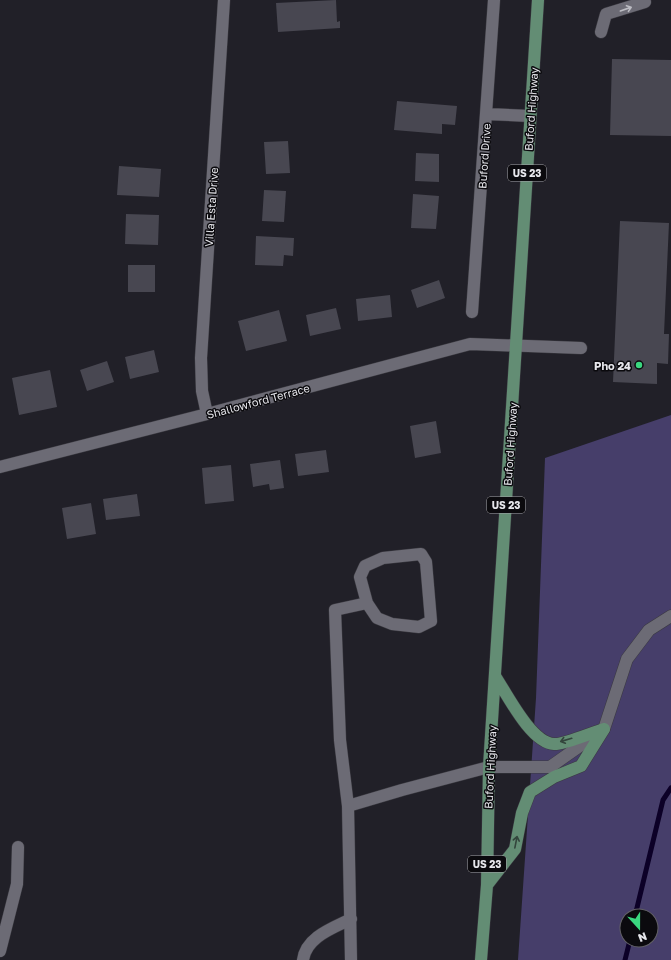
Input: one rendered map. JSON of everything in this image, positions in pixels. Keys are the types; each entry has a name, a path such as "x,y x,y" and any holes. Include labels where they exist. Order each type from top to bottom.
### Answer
{"main road":[{"name":"Buford Highway","path":"481,960 486,885 489,767 538,0"},
{"path":"495,676 527,726 538,738 554,744 604,729"},
{"path":"486,885 515,849 522,813 530,792 554,777 581,766 604,729"}],"street":[{"name":"Villa Esta Drive","path":"207,414 202,391 201,358 224,0"},
{"name":"Buford Drive","path":"472,312 494,0"},
{"path":"601,32 606,14 645,2"},
{"path":"486,114 530,116"},
{"name":"Shallowford Terrace","path":"0,467 470,344 581,348"},
{"path":"421,554 426,562 431,621 419,627 392,624 377,618 366,603 360,577 365,566 383,558 421,554"},
{"path":"351,960 348,806 340,740 335,610 366,603"},
{"path":"348,806 489,767 550,767 604,729 627,659 650,630 671,616"},
{"path":"0,951 17,884 18,847"},
{"path":"303,960 304,953 321,933 351,918"}],"shaded area":[{"path":"671,415 671,960 518,960 536,698 545,458"}],"building":[{"path":"336,0 337,22 340,21 340,28 278,32 276,3"},
{"path":"612,59 671,60 671,136 610,135"},
{"path":"397,101 457,106 455,125 442,124 442,134 394,130"},
{"path":"288,141 290,173 266,174 264,142"},
{"path":"416,153 439,154 439,182 415,181"},
{"path":"119,166 161,169 159,197 117,195"},
{"path":"264,190 286,191 284,222 262,221"},
{"path":"413,194 439,196 436,229 411,228"},
{"path":"126,214 159,215 158,245 125,244"},
{"path":"620,221 669,223 664,334 669,334 668,364 657,363 657,384 613,382"},
{"path":"256,236 294,238 293,256 284,255 283,266 255,265"},
{"path":"128,265 155,265 155,292 128,292"},
{"path":"439,280 445,298 417,308 411,290"},
{"path":"390,295 392,317 358,321 356,299"},
{"path":"336,308 341,329 310,336 306,315"},
{"path":"279,310 287,341 246,351 238,321"},
{"path":"154,350 159,372 130,379 125,357"},
{"path":"107,361 114,382 87,391 80,370"},
{"path":"50,370 57,407 19,415 12,378"},
{"path":"436,421 441,453 415,458 410,426"},
{"path":"326,450 329,472 298,476 295,454"},
{"path":"280,460 284,488 270,490 269,484 253,487 250,464"},
{"path":"231,465 234,501 205,504 202,468"},
{"path":"137,494 140,516 106,520 103,499"},
{"path":"91,503 96,534 67,539 62,508"}],"waterway":[{"path":"637,908 663,800 671,788"},
{"path":"625,960 628,948"}],"place":[{"name":"Pho 24","path":"639,365"}]}
